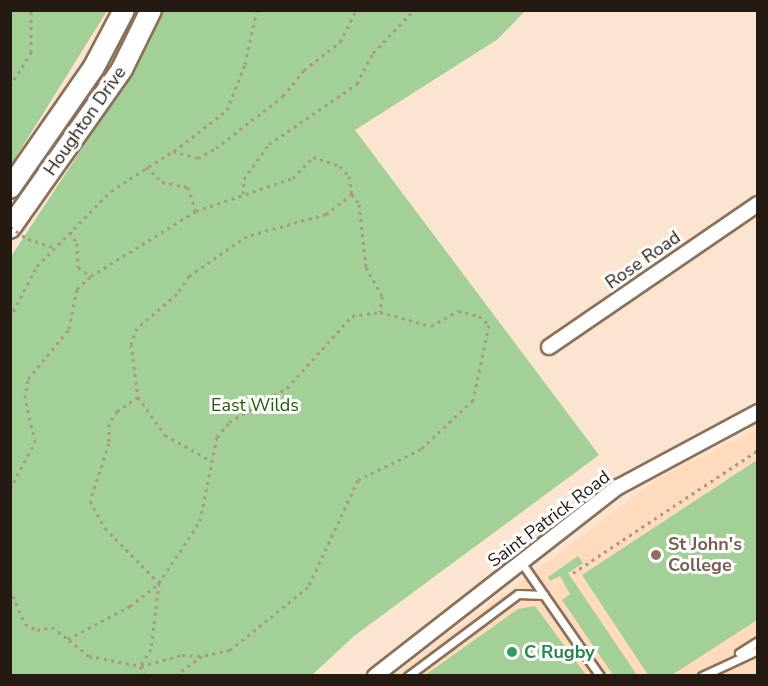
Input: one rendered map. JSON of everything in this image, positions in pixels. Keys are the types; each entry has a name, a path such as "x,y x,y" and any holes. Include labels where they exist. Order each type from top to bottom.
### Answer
{"main road":[{"name":"Houghton Drive","path":"10,188 94,67 124,10"},
{"name":"Houghton Drive","path":"10,228 122,69 152,10"}],"street":[{"name":"Rose Road","path":"549,347 758,204"},
{"name":"Saint Patrick Road","path":"375,675 635,476 758,412"}],"lane":[{"path":"521,562 600,675"},
{"path":"408,675 518,594 544,594"},
{"path":"702,675 758,642"},
{"path":"727,661 758,650"}],"path":[{"path":"10,86 31,52 31,10"},
{"path":"10,318 26,283 55,248 111,191 173,151 228,110 245,64 256,10"},
{"path":"173,151 198,158 216,148 283,96 304,70 340,42 356,10"},
{"path":"243,194 244,180 269,144 357,84 373,53 414,10"},
{"path":"10,489 35,442 25,398 28,379 69,329 77,289 92,276 196,211 293,178 313,157 323,157 349,176 352,194 359,204 366,267 382,296 380,312"},
{"path":"146,167 162,182 188,187 196,211"},
{"path":"210,460 176,446 154,423 138,397 131,344 137,328 177,294 189,276 247,236 316,218 352,194"},
{"path":"10,228 28,239 55,248"},
{"path":"70,232 77,243 78,267 92,276"},
{"path":"10,589 25,624 37,630 52,627 89,656 140,666 182,655 202,656 230,650 308,587 358,480 421,449 473,400 489,325 479,316 458,311 431,326 380,312 352,316 287,388 229,422 216,437 210,460 207,498 200,521 159,583 130,606 68,639"},
{"path":"138,397 117,411 109,424 109,443 90,501 105,528 159,583"},
{"path":"573,573 758,450"},
{"path":"140,666 151,649 159,583"},
{"path":"174,675 202,656"},
{"path":"140,666 145,675"}],"shaded area":[{"name":"St John's College","path":"757,429 757,675 394,676 660,477"}],"green space":[{"path":"10,11 107,11 11,165 10,165"},
{"name":"East Wilds","path":"160,11 525,11 498,39 355,130 599,455 354,636 312,675 11,675 10,258 127,80"},
{"path":"757,460 757,620 672,675 648,675 582,575"},
{"path":"578,556 583,563 568,573 637,675 613,675 562,600 570,594 560,576 550,581 548,577"},
{"path":"535,606 586,675 425,675 518,609"}],"place":[{"name":"St John's College","path":"656,555"},
{"name":"C Rugby","path":"512,652"}]}
